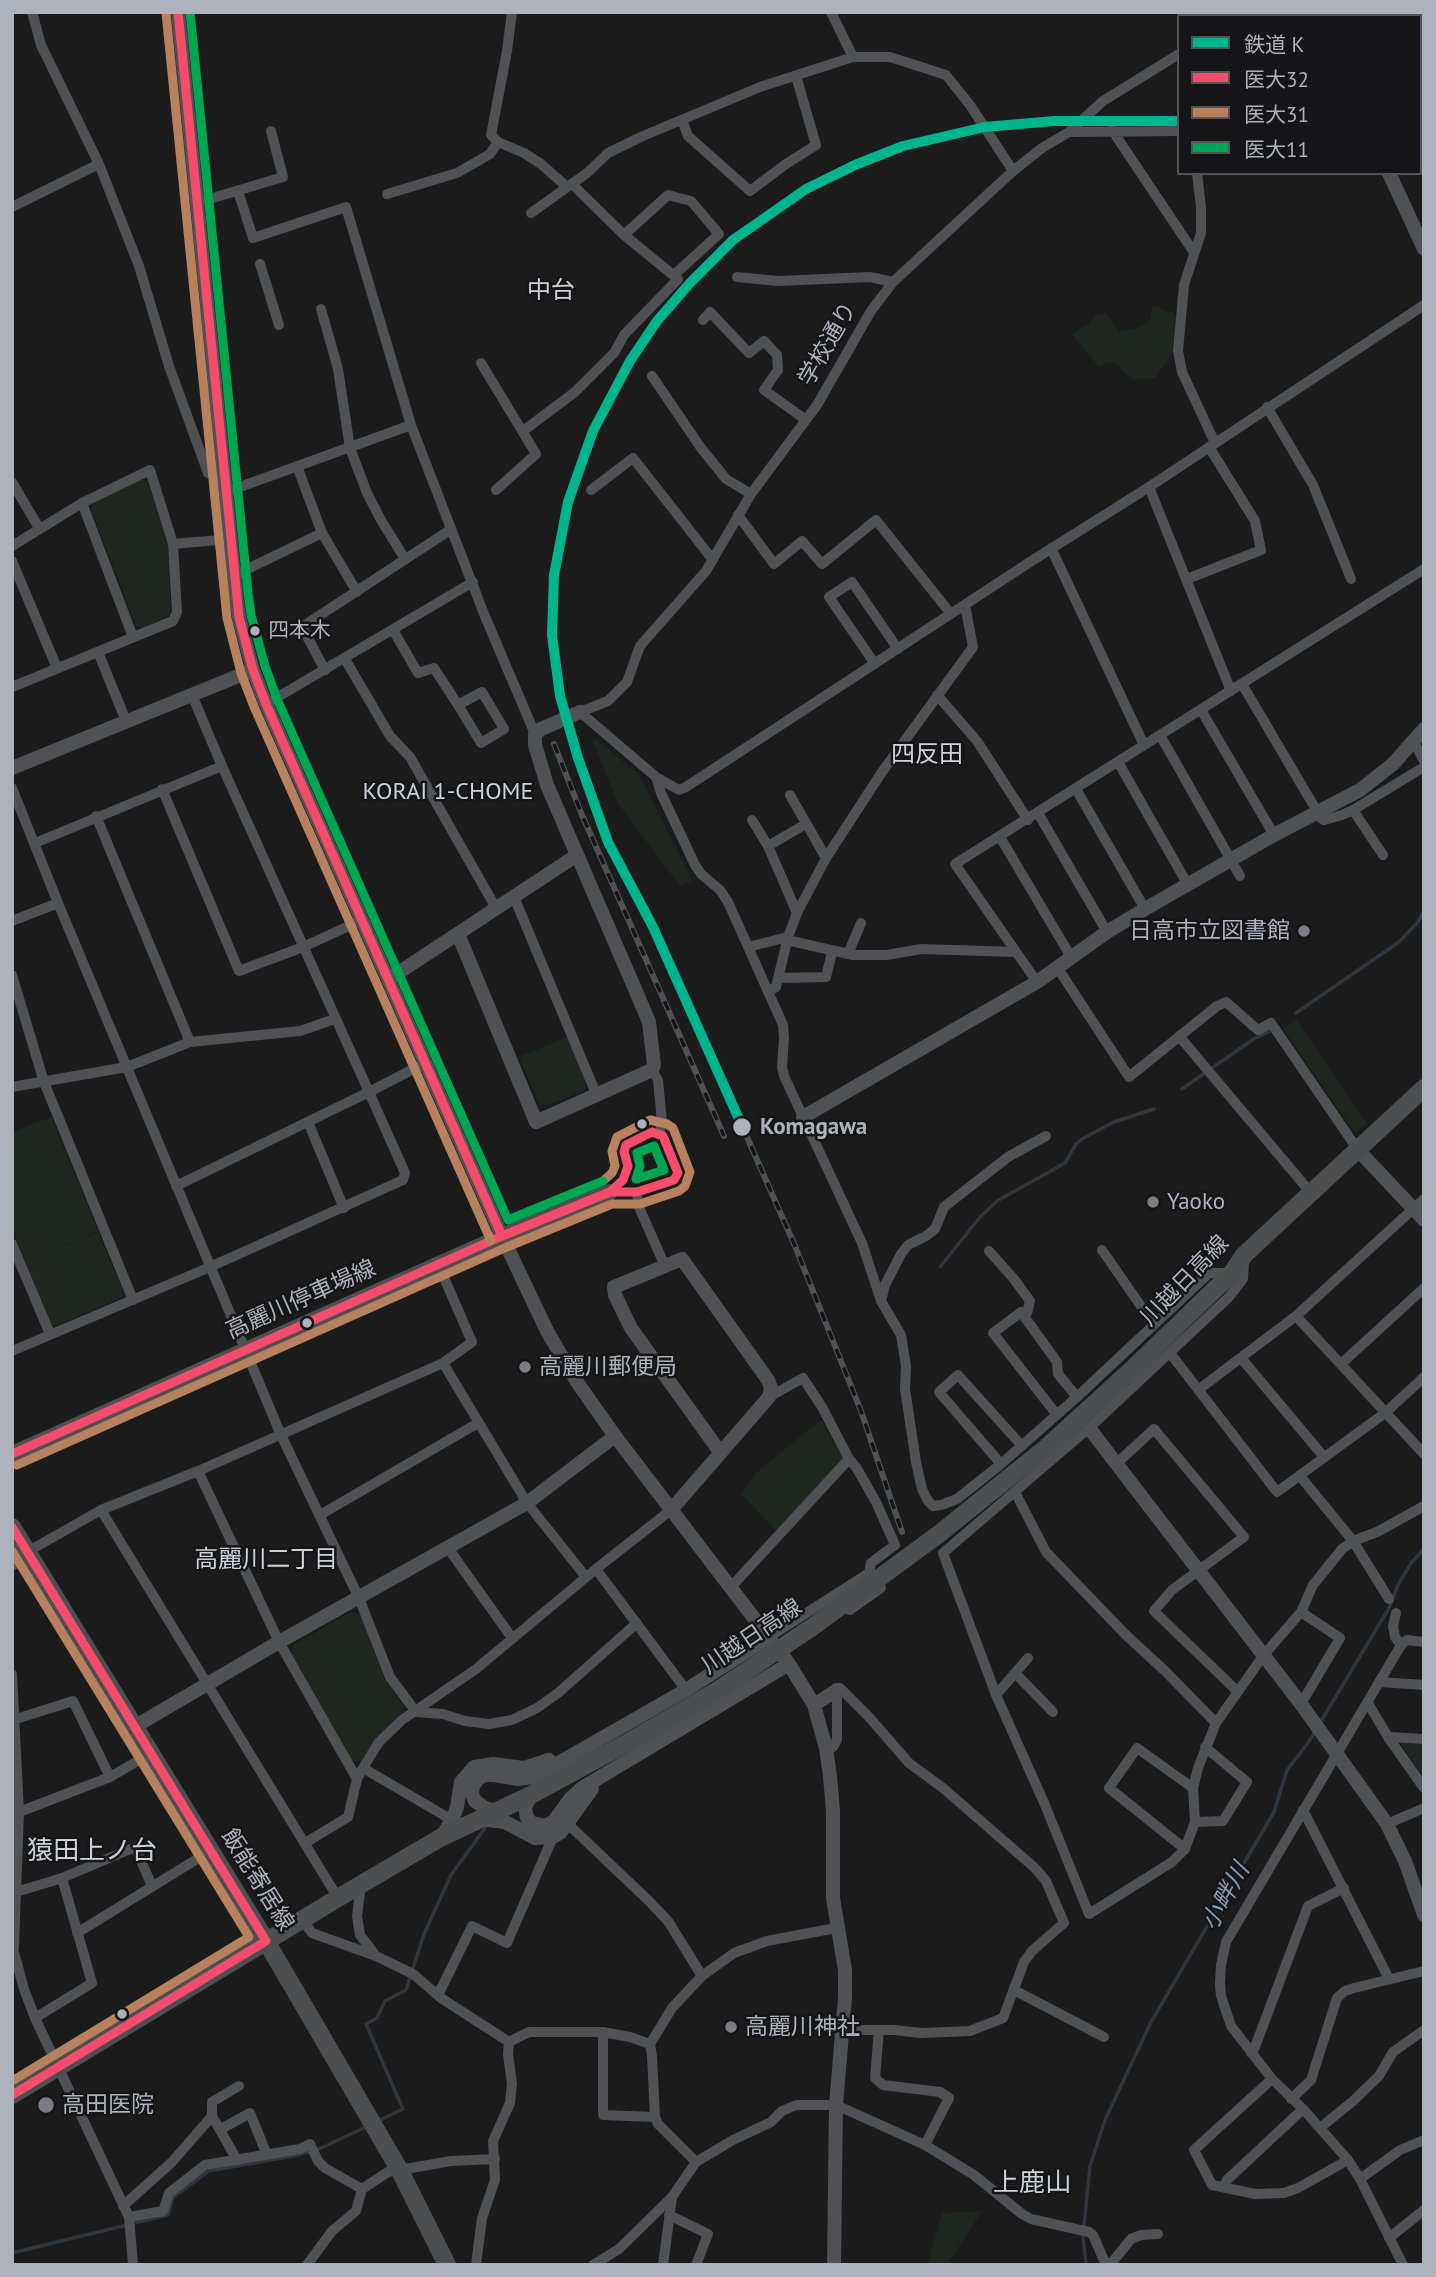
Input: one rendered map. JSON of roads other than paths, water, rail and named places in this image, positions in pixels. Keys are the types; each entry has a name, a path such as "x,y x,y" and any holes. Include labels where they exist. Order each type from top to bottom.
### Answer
{"main road":[{"name":"川越日高線","path":"12,2095 440,1838 531,1796 718,1690 811,1628 939,1534 1047,1447 1232,1273 1244,1255 1424,1088"},
{"name":"高麗川停車場線","path":"12,1454 438,1264 610,1192"},
{"name":"飯能寄居線","path":"12,1527 266,1941 399,2169 447,2265"}],"street":[{"path":"32,12 41,44 99,164 139,266 169,366 208,473 226,485"},
{"path":"178,12 234,575 239,617 253,670 425,1063 547,1331 577,1382 615,1436 769,1637 814,1705 826,1748 833,1811 833,1898 845,1970 835,2105 834,2265"},
{"path":"512,12 508,51 491,135 498,142 524,153 569,185 678,279 624,335 614,353 564,402 523,430"},
{"path":"831,12 853,57"},
{"name":"学校通り","path":"580,712 608,701 627,682 640,646 706,571 751,494 806,420 871,311 893,282 1013,171 1042,148 1069,132 1103,101 1177,55"},
{"path":"531,213 587,173 608,153 760,87 853,57 890,57 946,75 970,105 1013,171"},
{"path":"682,120 688,136 750,191 816,145 796,76"},
{"path":"1112,130 1193,251"},
{"path":"197,203 283,177 271,131"},
{"path":"1069,132 1177,131"},
{"path":"387,194 457,173 490,154 498,142"},
{"path":"12,207 99,164"},
{"path":"1187,579 1261,550 1255,521 1212,445 1182,372 1178,351 1184,285 1200,233 1201,207 1197,175"},
{"path":"1390,175 1424,249"},
{"path":"237,191 253,238 346,207 411,425 450,530 536,734 535,745 542,774 649,1022 654,1065 652,1070 536,1122 458,934"},
{"path":"624,235 668,195 691,201 719,234 675,274"},
{"path":"260,264 279,325"},
{"path":"737,277 778,281 870,277 893,282"},
{"path":"536,734 541,729 580,712 656,777 679,790 686,788 1424,305"},
{"path":"321,309 338,369 351,448 367,493 405,559"},
{"path":"703,320 710,312 749,353 764,341 777,355 778,370 764,390 806,420"},
{"path":"481,363 536,454 496,490"},
{"path":"652,376 701,448 726,479 751,494"},
{"path":"1267,407 1313,485 1351,579"},
{"path":"226,485 297,466 411,425"},
{"path":"591,490 634,457 713,560"},
{"path":"297,466 323,533 357,592"},
{"path":"12,546 82,503 150,470 173,544 176,617 173,621 12,687"},
{"path":"12,482 39,528"},
{"path":"1149,487 1231,691"},
{"path":"82,503 133,637"},
{"path":"738,516 774,564 802,541 822,564 876,520 951,614"},
{"path":"325,670 302,627 450,530"},
{"path":"234,575 323,533"},
{"path":"173,544 231,540"},
{"path":"1051,548 1144,745"},
{"path":"12,561 57,668"},
{"path":"1037,982 955,864 1424,569"},
{"path":"266,704 473,582"},
{"path":"874,664 829,597 852,582 898,649"},
{"path":"768,992 776,987 787,939 797,913 827,858 882,772 973,648 965,605"},
{"path":"393,630 418,673 435,668 481,743 504,729 482,692 458,705"},
{"path":"98,652 126,721"},
{"path":"345,659 390,736 410,757 496,908"},
{"path":"12,768 253,670"},
{"path":"1242,684 1316,812 1324,820 1353,810 1424,767"},
{"path":"12,1351 344,1208 405,1177 192,695"},
{"path":"937,695 977,741 1028,820"},
{"path":"1201,710 1274,835"},
{"path":"803,1117 1037,982 1107,932 1145,909 1274,835 1360,790 1393,764 1424,729"},
{"path":"1160,736 1240,876"},
{"path":"1414,742 1424,761"},
{"path":"1118,762 1188,885"},
{"path":"35,843 222,765"},
{"path":"656,777 695,865 728,902 784,1028 782,1067 862,1243 881,1301 901,1335 906,1366 905,1389 922,1489 933,1506 957,1499 1001,1464 1209,1273 1232,1273"},
{"path":"12,788 281,1435 359,1598 390,1677 416,1712 443,1714 465,1721 489,1724 512,1720 537,1708 558,1693 637,1623"},
{"path":"162,789 239,971 303,947 362,920"},
{"path":"1076,789 1145,909"},
{"path":"790,795 827,858"},
{"path":"1353,810 1382,855"},
{"path":"1038,813 1107,932"},
{"path":"96,816 190,1042"},
{"path":"752,820 768,846 797,913"},
{"path":"768,846 806,824"},
{"path":"1000,837 1071,957"},
{"path":"389,979 577,855"},
{"path":"514,897 597,1096"},
{"path":"12,921 58,903"},
{"path":"848,954 861,923"},
{"path":"748,947 787,939 848,954 887,954 921,949 1015,952"},
{"path":"778,978 826,977 832,952"},
{"path":"1057,967 1129,1077 1179,1035 1226,1002 1258,1030 1271,1023 1358,1150 1419,1204 1424,1220"},
{"path":"12,975 44,1082 133,1300"},
{"path":"12,1087 127,1067 190,1042 300,1031 335,1019"},
{"path":"1179,1035 1311,1193"},
{"path":"176,1186 425,1063"},
{"path":"652,1070 658,1080 662,1122 659,1134"},
{"path":"308,1122 344,1208"},
{"path":"881,1301 885,1285 901,1254 908,1245 935,1229 944,1207 1008,1157 1046,1136"},
{"path":"638,1192 638,1205 665,1266"},
{"path":"1198,1390 1296,1316 1419,1204"},
{"path":"12,1244 50,1334"},
{"path":"1102,1250 1154,1325"},
{"path":"1244,1255 1243,1279 1236,1288 1089,1428 943,1553 996,1695 1045,1805 1089,1914 1172,1862 1185,1849 1195,1822 1193,1788 1216,1723 1237,1691 1301,1612 1313,1585 1342,1549 1424,1506"},
{"path":"987,1269 993,1256 1014,1279 1030,1301 1024,1315"},
{"path":"720,1452 631,1328 615,1295 614,1287 682,1259 768,1380 771,1388 769,1397"},
{"path":"12,1566 27,1552 101,1510 198,1471 443,1363 472,1342 438,1264"},
{"path":"1340,1364 1424,1288"},
{"path":"1057,1415 993,1333 1021,1312 1057,1362 1058,1374 1077,1397"},
{"path":"1296,1316 1424,1454"},
{"path":"1170,1353 1277,1492 1385,1413 1424,1377"},
{"path":"1241,1358 1324,1457"},
{"path":"443,1363 527,1503 586,1577"},
{"path":"1001,1464 939,1392 958,1375 1022,1446"},
{"path":"305,1843 348,1817 357,1779 363,1768 379,1742 402,1720 476,1669 671,1510 769,1397 803,1378 876,1502 895,1545 871,1563 869,1573 615,1732 534,1777 519,1779 484,1775 478,1779 473,1786 475,1801 485,1808 498,1811"},
{"path":"320,1515 478,1423"},
{"path":"1089,1428 1303,1707 1387,1824 1422,1899 1424,1915"},
{"path":"1116,1464 1154,1429 1244,1537 1172,1590 1154,1611 1237,1691"},
{"path":"134,1727 527,1503 615,1436"},
{"path":"730,1588 849,1459"},
{"path":"198,1471 279,1642 357,1779"},
{"path":"1300,1476 1353,1541 1389,1599"},
{"path":"1015,1492 1046,1552 1216,1723"},
{"path":"957,1499 976,1524"},
{"path":"101,1510 338,1898"},
{"path":"448,1548 512,1638"},
{"path":"596,1569 686,1690"},
{"path":"531,1796 525,1807 527,1818 532,1823 546,1826 582,1788 786,1660 881,1588 869,1573"},
{"path":"1301,1612 1340,1637 1303,1707"},
{"path":"1396,1613 1393,1626 1395,1637 1401,1644"},
{"path":"1403,2265 1348,2160 1303,2109 1272,2080 1231,2026 1221,1996 1221,1965 1226,1942 1335,1751 1368,1703 1401,1644 1407,1640 1424,1642"},
{"path":"996,1695 1028,1658"},
{"path":"1015,1673 1053,1712"},
{"path":"12,1674 19,1812 13,1946 35,2018 129,2217 133,2260 124,2265"},
{"path":"1380,1682 1424,1685"},
{"path":"814,1705 839,1688 869,1717 909,1763 956,1799 1035,1868 1046,1881 1064,1923 1032,1951 1024,1962 1003,2018 970,2031 921,2033 842,2030"},
{"path":"826,1748 833,1747 837,1740 837,1690"},
{"path":"16,1718 73,1701 110,1777"},
{"path":"1368,1703 1424,1788"},
{"path":"440,1838 457,1807 461,1782 474,1767 483,1764 514,1768 533,1766 615,1732"},
{"path":"1388,1737 1424,1739"},
{"path":"1185,1849 1109,1788 1136,1748 1193,1788"},
{"path":"1195,1822 1223,1821 1247,1782 1205,1748"},
{"path":"19,1812 110,1777 150,1754"},
{"path":"363,1768 452,1820"},
{"path":"480,1819 505,1822 535,1838 553,1837 561,1832 601,1777"},
{"path":"1387,1824 1424,1808"},
{"path":"1303,1810 1389,1979"},
{"path":"567,1823 668,1921 702,1976"},
{"path":"438,1995 472,1926 507,1944 553,1837"},
{"path":"16,1892 62,1878 135,1847 152,1886"},
{"path":"77,1933 210,1851"},
{"path":"35,2018 92,1983 62,1878"},
{"path":"361,1884 357,1916 359,1935 376,1956"},
{"path":"1251,2053 1308,1906 1344,1888"},
{"path":"303,1919 312,1933 376,1956 413,1973 438,1995 509,2042"},
{"path":"696,2162 658,2124 655,2117 650,2044 662,2021 702,1976 734,1953 766,1941 836,1928"},
{"path":"1291,2099 1311,2080 1337,1998 1354,1988 1424,1971"},
{"path":"1014,1990 1104,2037"},
{"path":"878,2030 875,2078 883,2085 940,2092 949,2098 925,2145"},
{"path":"1320,2128 1379,2076 1393,2052 1424,2030"},
{"path":"509,2042 529,2032 603,2032 650,2044"},
{"path":"603,2032 603,2115 655,2117"},
{"path":"476,2265 482,2218 495,2180 493,2141 510,2103 512,2084 509,2042"},
{"path":"1272,2080 1194,2150 1212,2185 1255,2194 1284,2193 1348,2160"},
{"path":"237,2160 212,2116 212,2102 239,2086"},
{"path":"593,2265 619,2249 672,2197 696,2162 771,2122 782,2111 796,2105 835,2105 925,2145 974,2175 1031,2219 1084,2230 1093,2235 1108,2265 1131,2239 1141,2235 1158,2234"},
{"path":"1224,2186 1227,2180 1303,2109"},
{"path":"221,2129 250,2113 267,2155"},
{"path":"123,2206 172,2162 212,2116"},
{"path":"1360,2179 1400,2150 1424,2140"},
{"path":"129,2217 163,2211 169,2193 205,2165 284,2150 312,2148 325,2168 362,2189"},
{"path":"307,2265 332,2231 356,2211 362,2189 388,2172 451,2161 495,2159"},
{"path":"663,2265 672,2197"},
{"path":"1389,2238 1424,2210"},
{"path":"669,2215 708,2234 695,2265"}],"waterway":[{"path":"1296,1013 1399,942 1418,922 1424,911"},
{"path":"1182,1089 1255,1038 1269,1032"},
{"path":"940,1267 980,1217 997,1201 1065,1163 1082,1139 1114,1122 1154,1109"},
{"name":"小畔川","path":"1320,1723 1389,1608 1411,1563 1424,1549"},
{"name":"小畔川","path":"1086,2265 1083,2236 1090,2166 1105,2120 1151,2022 1274,1812 1287,1770 1316,1730"},
{"path":"378,2121 403,2109 366,2024 377,2018 385,2001 406,1990 424,1934 451,1875 485,1828"},
{"path":"12,2253 168,2215 173,2197 209,2171 298,2155 319,2149 368,2126"}],"railway":[{"path":"554,744 582,815 724,1136"},
{"path":"743,1128 795,1246 861,1411 902,1532"}],"rail line":[{"name":"K","path":"743,1128 653,927 608,842 578,758 560,696 552,635 554,575 568,502 593,431 630,361 657,321 690,283 733,240 806,189 903,146 985,127 1054,121 1177,121"}],"place":[{"name":"四本木","path":"255,631"},
{"name":"日高市立図書館","path":"1304,931"},
{"name":"Komagawa","path":"742,1127"},
{"name":"Yaoko","path":"1153,1202"},
{"name":"高麗川郵便局","path":"525,1367"},
{"name":"高麗川神社","path":"731,2027"},
{"name":"高田医院","path":"46,2105"}],"district":[{"name":"中台","path":"551,291"},
{"name":"四反田","path":"927,755"},
{"name":"KORAI 1-CHOME","path":"448,792"},
{"name":"高麗川二丁目","path":"266,1560"},
{"name":"猿田上ノ台","path":"92,1852"},
{"name":"上鹿山","path":"1032,2184"}]}
